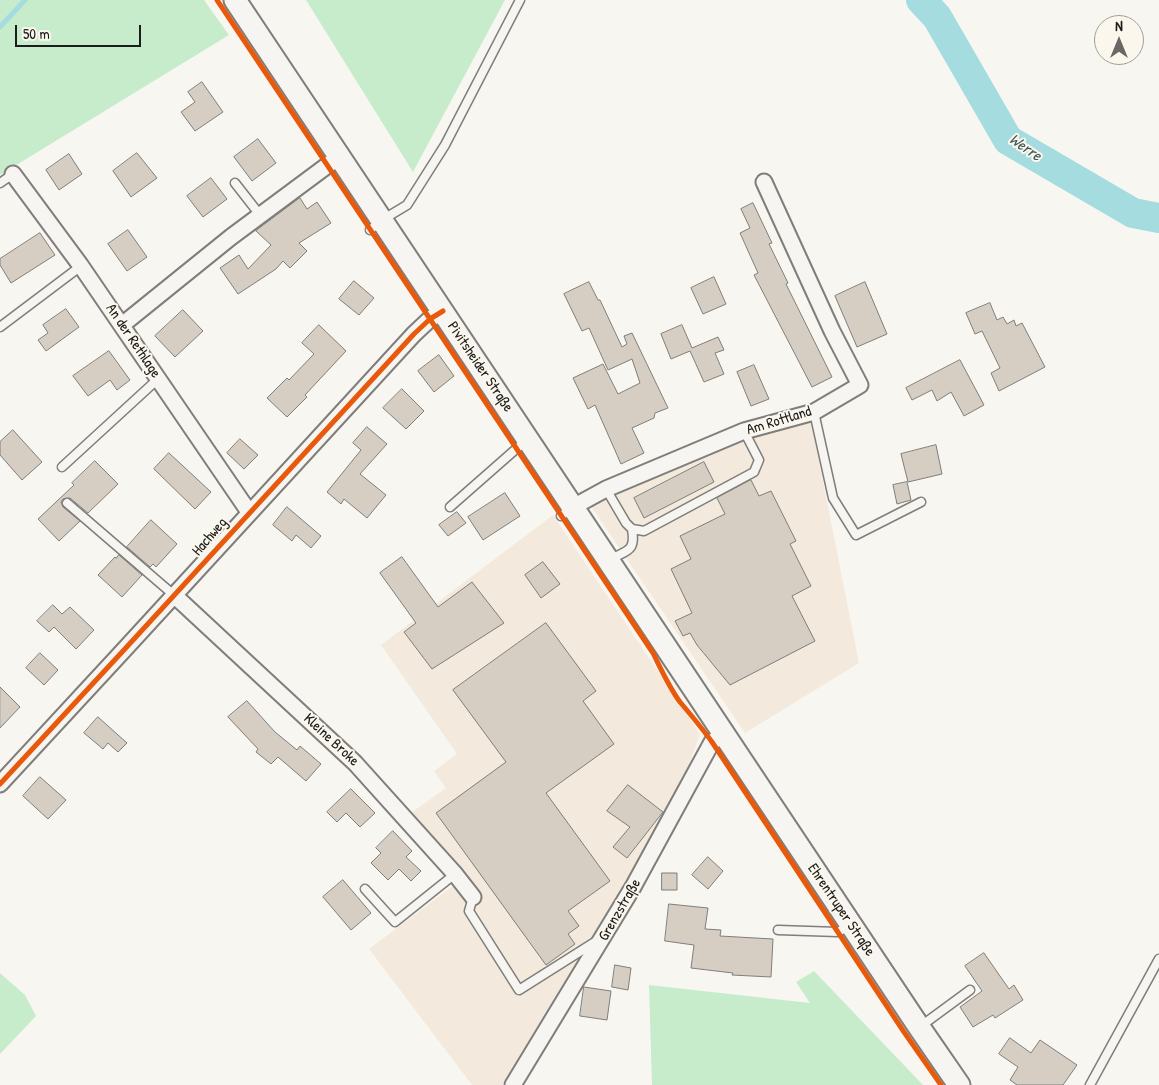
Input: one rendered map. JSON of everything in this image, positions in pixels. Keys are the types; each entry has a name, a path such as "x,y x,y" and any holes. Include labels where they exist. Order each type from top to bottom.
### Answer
{"main road":[{"name":"Pivitsheider Straße","path":"235,0 340,156 376,225 443,311 529,440 567,511 609,560 724,734"},
{"name":"Ehrentruper Straße","path":"724,734 959,1085"}],"street":[{"path":"122,326 231,237 340,156"},
{"name":"An der Rethlage","path":"13,174 82,266 249,512"},
{"name":"Am Rottland","path":"567,511 606,489 744,431 814,412 860,385 832,331 764,182"},
{"name":"Hachweg","path":"0,784 175,596 249,512 414,334 430,319 443,311"},
{"name":"Kleine Broke","path":"175,596 355,762 455,874 473,897"},
{"name":"Grenzstraße","path":"513,1085 606,935 712,742 724,734"}],"lane":[{"path":"376,225 407,205 445,146 520,0"},
{"path":"0,183 13,174"},
{"path":"234,183 260,216"},
{"path":"0,326 82,266"},
{"path":"62,467 159,378"},
{"path":"814,412 833,498 856,536 921,502"},
{"path":"606,489 626,523 632,529 644,531 754,472 759,460 744,431"},
{"path":"450,508 516,449 529,440"},
{"path":"67,503 175,596"},
{"path":"609,560 631,548 634,542 632,529"},
{"path":"366,889 395,922 455,874"},
{"path":"473,897 469,911 519,990 606,935"},
{"path":"778,930 838,932 851,925"},
{"path":"1090,1085 1159,959"},
{"path":"919,1027 970,990"}],"shaded area":[{"path":"808,406 859,663 745,733 584,496"},
{"path":"553,515 700,734 673,808 502,1085 472,1085 369,949 466,876 408,815 446,788 434,771 457,754 381,645"}],"green space":[{"path":"0,0 204,0 229,35 0,175"},
{"path":"306,0 505,0 413,172"},
{"path":"814,971 923,1085 652,1085 649,985 810,1003 796,982"},
{"path":"0,973 25,995 36,1016 0,1054"}],"building":[{"path":"202,82 223,112 195,131 181,112 195,102 188,92"},
{"path":"258,139 276,163 252,181 234,157"},
{"path":"137,153 157,178 131,197 113,171"},
{"path":"69,154 82,174 59,190 46,170"},
{"path":"211,178 227,199 203,217 187,196"},
{"path":"300,198 307,209 317,202 331,223 299,243 307,251 290,268 283,261 276,269 238,294 220,268 239,255 248,269 271,245 256,231"},
{"path":"753,203 772,243 769,244 788,283 786,284 832,377 812,387 754,275 758,273 740,233 750,228 741,209"},
{"path":"128,230 147,257 127,271 108,244"},
{"path":"40,233 55,255 11,283 0,265 0,259"},
{"path":"714,277 726,304 703,314 691,288"},
{"path":"354,281 374,298 359,315 339,299"},
{"path":"589,282 598,300 600,300 622,347 627,344 624,336 632,333 668,408 655,413 654,418 632,428 644,453 621,464 595,405 588,409 573,378 603,364 618,394 640,383 632,359 608,370 589,328 582,331 564,294"},
{"path":"865,282 887,334 857,347 835,296"},
{"path":"990,303 997,320 1003,317 1007,324 1014,320 1016,326 1022,323 1045,367 999,391 991,373 1000,368 982,331 975,334 966,313"},
{"path":"66,309 79,327 46,351 38,340 48,333 43,325"},
{"path":"183,310 203,331 175,357 155,336"},
{"path":"319,325 346,351 305,395 307,397 287,417 267,398 287,378 289,380 314,354 302,343"},
{"path":"682,325 692,348 718,337 724,350 715,353 724,374 704,382 690,351 671,359 661,334"},
{"path":"109,351 130,380 117,390 110,380 88,396 73,376"},
{"path":"439,355 454,376 434,392 418,371"},
{"path":"960,360 984,405 964,416 951,392 937,401 932,390 912,400 906,388"},
{"path":"754,365 769,399 751,406 737,372"},
{"path":"402,389 424,411 406,429 383,408"},
{"path":"367,427 387,444 360,474 386,495 367,518 344,499 341,504 327,492 361,450 353,443"},
{"path":"13,430 42,462 22,480 0,455 0,442"},
{"path":"240,439 258,455 244,469 227,453"},
{"path":"936,445 942,474 908,482 901,454"},
{"path":"169,453 211,492 195,509 154,469"},
{"path":"95,461 118,484 88,513 70,498 63,499 61,502 63,507 80,521 59,541 38,519 74,485 72,483"},
{"path":"704,462 714,482 644,518 634,498"},
{"path":"751,480 759,496 771,491 796,541 790,544 811,586 792,596 815,641 730,685 697,645 690,633 683,636 675,621 692,613 671,569 691,559 680,536 725,514 717,498"},
{"path":"907,482 911,500 897,504 893,485"},
{"path":"505,493 520,516 483,540 468,517"},
{"path":"287,507 321,536 311,548 296,535 292,541 273,525"},
{"path":"457,512 466,523 448,536 439,525"},
{"path":"151,520 177,544 156,567 153,564 150,567 127,547"},
{"path":"119,555 142,575 122,597 98,575"},
{"path":"402,557 438,607 472,582 504,623 432,669 404,632 416,623 380,573"},
{"path":"543,562 560,584 541,598 525,575"},
{"path":"53,605 62,614 70,607 94,630 76,649 54,627 49,632 37,621"},
{"path":"546,623 596,691 583,701 614,744 546,793 610,881 568,911 579,926 568,934 575,944 546,965 436,813 506,762 453,690"},
{"path":"40,653 58,670 44,685 26,668"},
{"path":"0,687 20,707 0,728"},
{"path":"247,701 275,732 297,750 300,746 321,764 306,781 278,757 271,764 256,752 258,749 228,717"},
{"path":"98,717 127,743 118,752 108,743 103,749 84,733"},
{"path":"40,777 66,800 48,819 23,796"},
{"path":"628,785 663,812 627,858 613,847 630,827 607,811"},
{"path":"351,789 375,813 360,827 346,813 337,822 327,812"},
{"path":"393,831 412,851 406,857 421,871 411,881 399,869 388,880 371,863 381,853 376,848"},
{"path":"708,857 723,871 708,889 692,875"},
{"path":"662,873 677,873 677,890 662,890"},
{"path":"343,880 371,913 351,930 323,897"},
{"path":"669,904 708,908 705,929 721,930 720,936 773,939 771,977 732,975 733,973 691,968 694,945 665,941"},
{"path":"984,953 1009,989 1014,985 1023,1000 995,1018 993,1015 973,1027 960,1007 982,991 965,966"},
{"path":"615,965 631,968 628,990 612,987"},
{"path":"584,987 611,991 607,1020 580,1016"},
{"path":"1010,1038 1031,1053 1040,1040 1077,1065 1063,1085 1017,1085 1010,1080 1018,1067 999,1054"}],"waterway":[{"path":"0,27 25,0"},
{"name":"Werre","path":"921,0 937,17 1008,140 1133,213 1159,218"}],"cycle path":[{"path":"217,0 653,653 665,678 680,702 712,742 941,1085"},
{"path":"0,784 414,334 430,319 443,311"}]}
